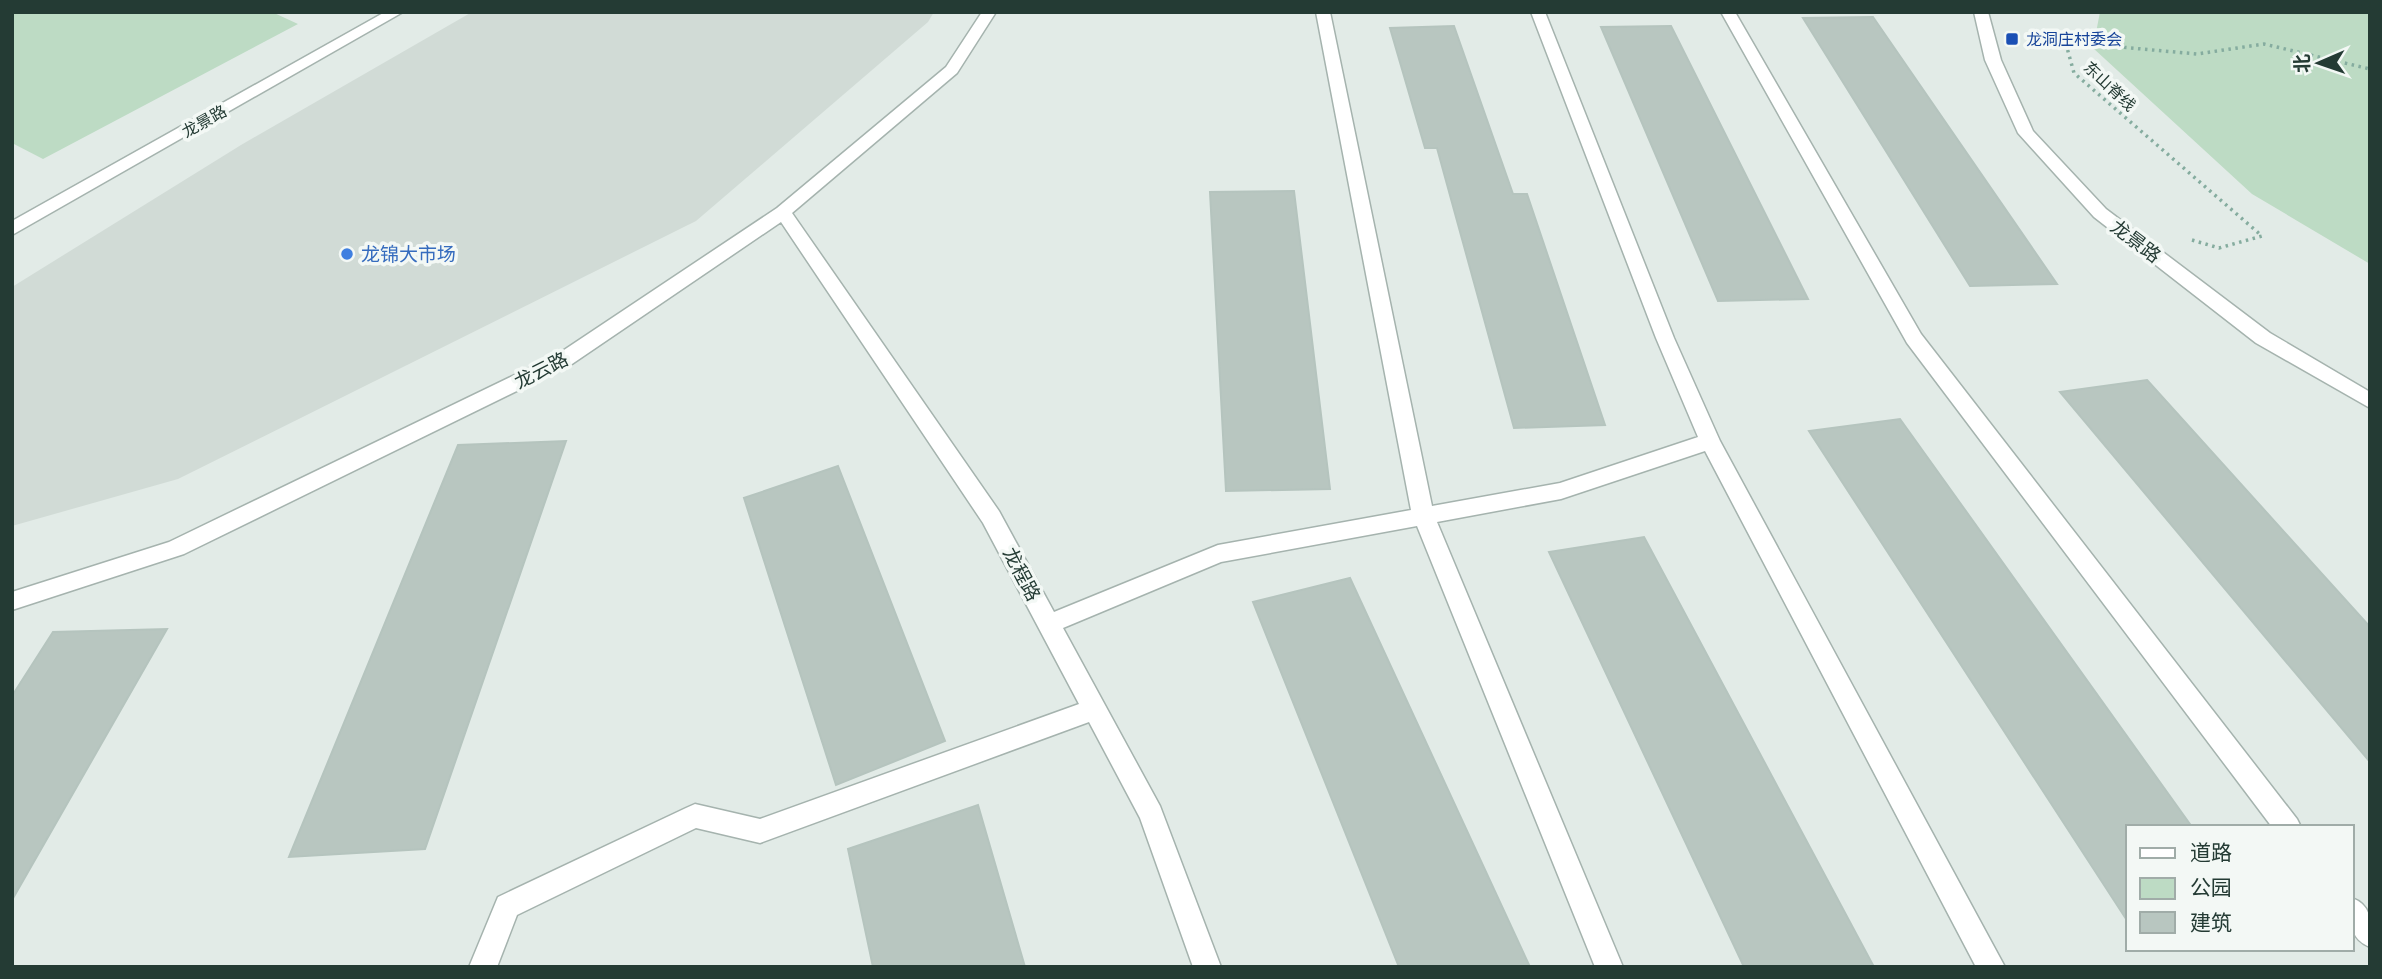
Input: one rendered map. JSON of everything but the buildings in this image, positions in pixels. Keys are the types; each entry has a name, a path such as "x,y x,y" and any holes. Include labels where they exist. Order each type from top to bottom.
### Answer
{"street":[{"name":"龙景路","path":"12,229 396,12"},
{"name":"龙云路","path":"12,601 176,548 565,359 783,212 952,69 989,12"},
{"path":"1323,12 1423,515 1609,967"},
{"path":"1538,12 1665,338 1710,441 1991,967"},
{"path":"1728,12 1914,338 2286,825"},
{"name":"龙景路","path":"1981,12 1993,60 2025,133 2100,214 2263,338 2370,401"},
{"name":"龙程路","path":"783,212 991,517 1151,814 1207,967"},
{"path":"1049,624 1217,554 1561,491 1710,441"},
{"path":"483,967 507,906 695,816 760,831 1094,709"},
{"path":"2354,914 2370,934"}],"path":[{"name":"东山脊线","path":"2179,237 2219,248 2262,236 2074,72 2064,37 2109,46 2197,54 2264,44 2370,69"}],"shaded area":[{"name":"龙锦大市场","path":"472,12 934,12 928,22 696,221 178,479 12,526 12,287 241,145"}],"green space":[{"path":"12,12 272,12 298,24 43,159 12,143"},
{"path":"2100,12 2370,12 2370,264 2252,194 2093,48"}],"place":[{"name":"龙洞庄村委会","path":"2012,39"},
{"name":"龙锦大市场","path":"347,254"}]}
